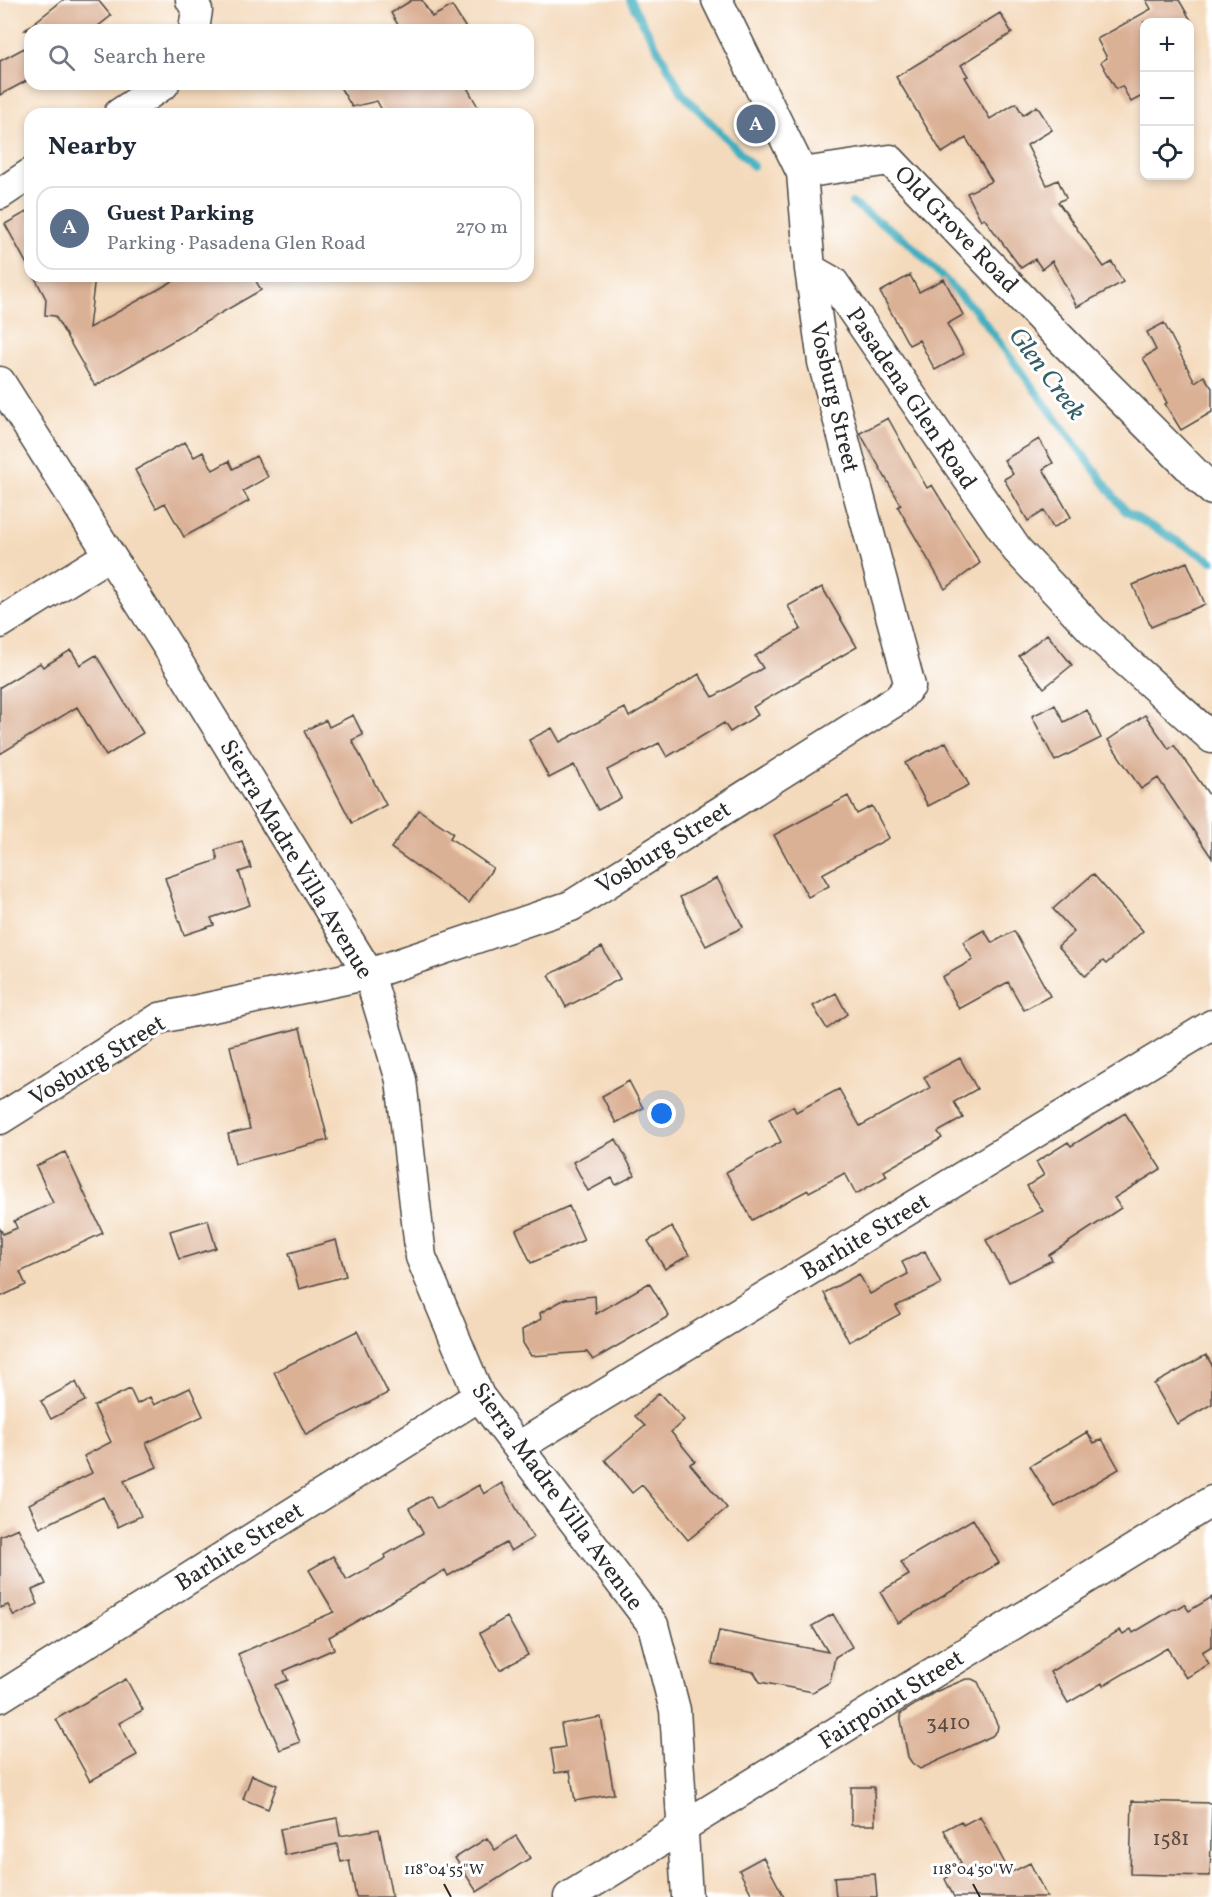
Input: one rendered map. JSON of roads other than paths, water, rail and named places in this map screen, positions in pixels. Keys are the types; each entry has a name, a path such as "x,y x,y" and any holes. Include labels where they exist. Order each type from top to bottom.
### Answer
{"street":[{"path":"191,0 197,10 195,24"},
{"path":"717,0 802,173 810,269"},
{"path":"128,108 155,90"},
{"name":"Old Grove Road","path":"802,173 890,160 1059,337 1212,490"},
{"path":"0,194 24,178"},
{"name":"Pasadena Glen Road","path":"810,269 833,282 1017,550 1097,635 1212,738"},
{"name":"Vosburg Street","path":"0,1119 160,1018 369,974 571,906 897,700 910,686 823,362 810,269"},
{"name":"Sierra Madre Villa Avenue","path":"0,382 180,666 369,974 401,1080 421,1257 478,1396 653,1625 675,1710 687,1897"},
{"path":"0,623 110,555"},
{"name":"Barhite Street","path":"518,1447 1212,1025"},
{"name":"Barhite Street","path":"0,1697 478,1396"},
{"name":"Fairpoint Street","path":"569,1897 1212,1500"}],"waterway":[{"name":"Glen Creek","path":"630,0 683,94 753,166"},
{"name":"Glen Creek","path":"852,203 906,240 976,311 1125,511 1212,561"}],"place":[{"name":"Guest Parking","path":"756,124"}]}
